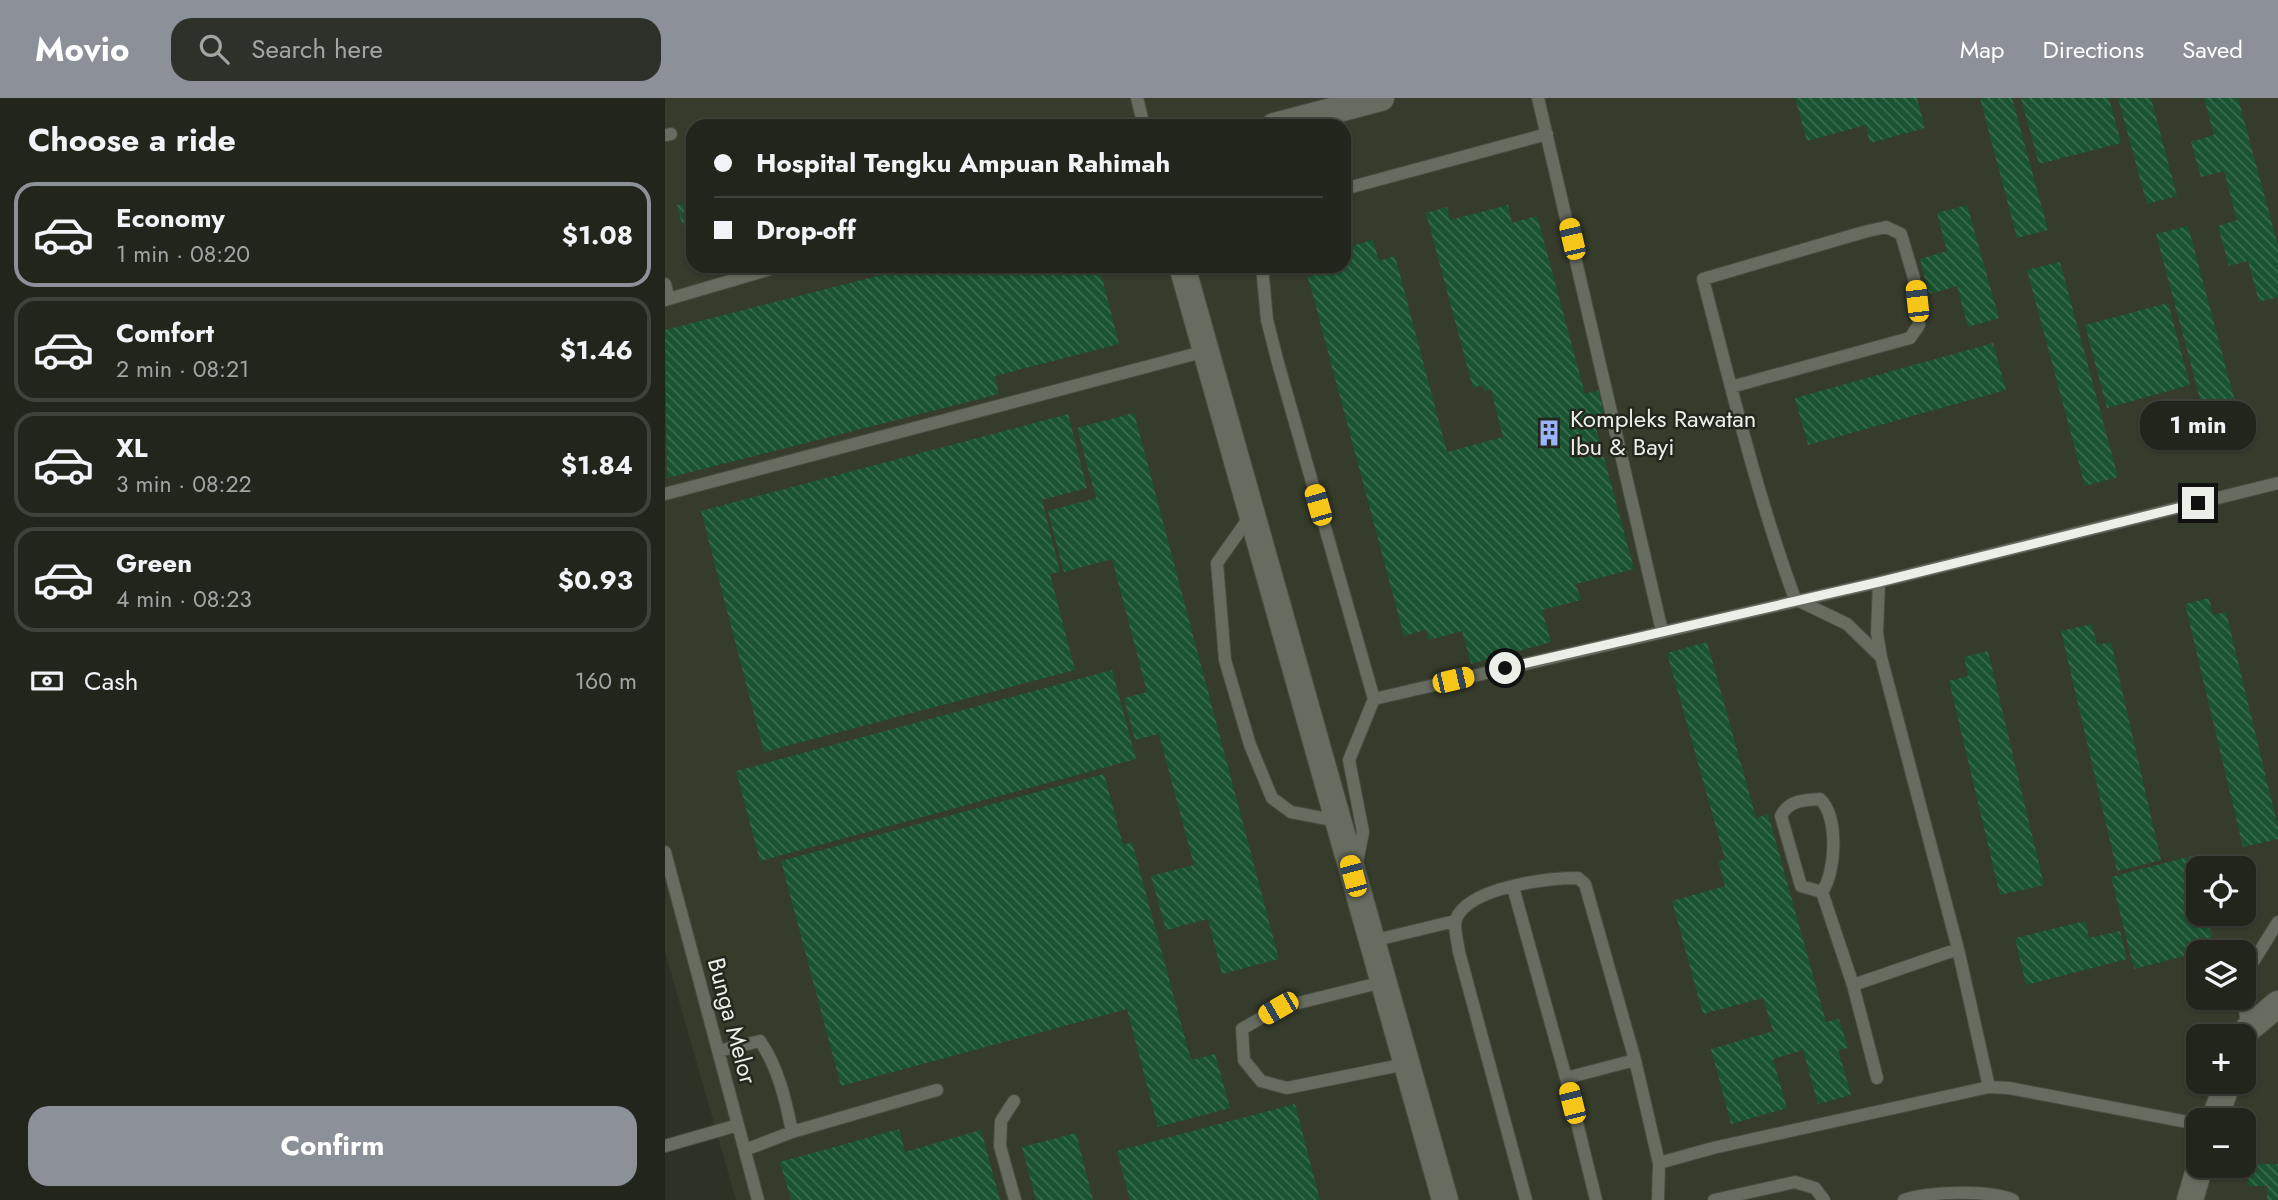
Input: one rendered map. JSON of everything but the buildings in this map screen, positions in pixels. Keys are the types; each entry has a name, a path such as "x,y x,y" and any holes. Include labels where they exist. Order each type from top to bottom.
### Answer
{"street":[{"path":"1301,119 1381,98"},
{"path":"1184,273 1445,1200"},
{"path":"2256,1025 2278,1004"},
{"path":"2190,1200 2196,1178"}],"lane":[{"path":"1137,98 1142,119"},
{"path":"1538,98 1662,631"},
{"path":"1351,187 1548,134"},
{"path":"1731,387 1910,338 1919,325 1914,278 1901,234 1886,228 1864,232 1703,279 1731,387 1771,534 1795,599 1847,624 1881,657"},
{"path":"665,284 667,300 758,273"},
{"path":"1263,273 1272,341 1374,699 1349,760 1363,832 1353,876"},
{"path":"665,494 1206,351"},
{"path":"1374,699 1795,599 1879,582 2278,483"},
{"path":"1252,514 1217,563 1225,660 1250,745 1272,798 1291,813 1338,821"},
{"path":"1879,582 1877,633 1881,657 1958,949 1989,1087"},
{"path":"1820,799 1826,805 1833,832 1829,882 1822,892 1801,886 1781,816 1785,808 1801,800 1820,799"},
{"name":"Bunga Melor","path":"665,852 758,1200"},
{"path":"1372,942 1455,921 1467,904 1492,892 1553,878 1578,878 1585,884 1635,1060 1659,1163 1658,1200"},
{"path":"1513,887 1596,1200"},
{"path":"1822,892 1853,985 1877,1078"},
{"path":"1455,921 1459,952 1526,1200"},
{"path":"2256,957 2278,922"},
{"path":"1853,985 1958,949"},
{"path":"1383,982 1278,1008 1242,1029 1244,1060 1261,1081 1287,1088 1406,1065"},
{"path":"718,1051 760,1041 770,1055 788,1110 792,1132"},
{"path":"1566,1079 1635,1060"},
{"path":"1659,1163 1713,1148 1989,1087 2009,1088 2186,1122"},
{"path":"745,1150 792,1132 937,1090"},
{"path":"1014,1101 1001,1121 1000,1146 1015,1200"},
{"path":"665,1146 738,1125"},
{"path":"1714,1200 1759,1195 1795,1182 1815,1188 1823,1200"},
{"path":"1904,1200 1921,1194 2000,1194 2013,1200"}],"shaded area":[{"path":"665,98 2278,98 2278,1200 736,1200 665,952"}],"place":[{"name":"Kompleks Rawatan Ibu & Bayi","path":"1549,433"}],"route":[{"path":"1505,668 1795,599 1879,582 2198,503"}]}
